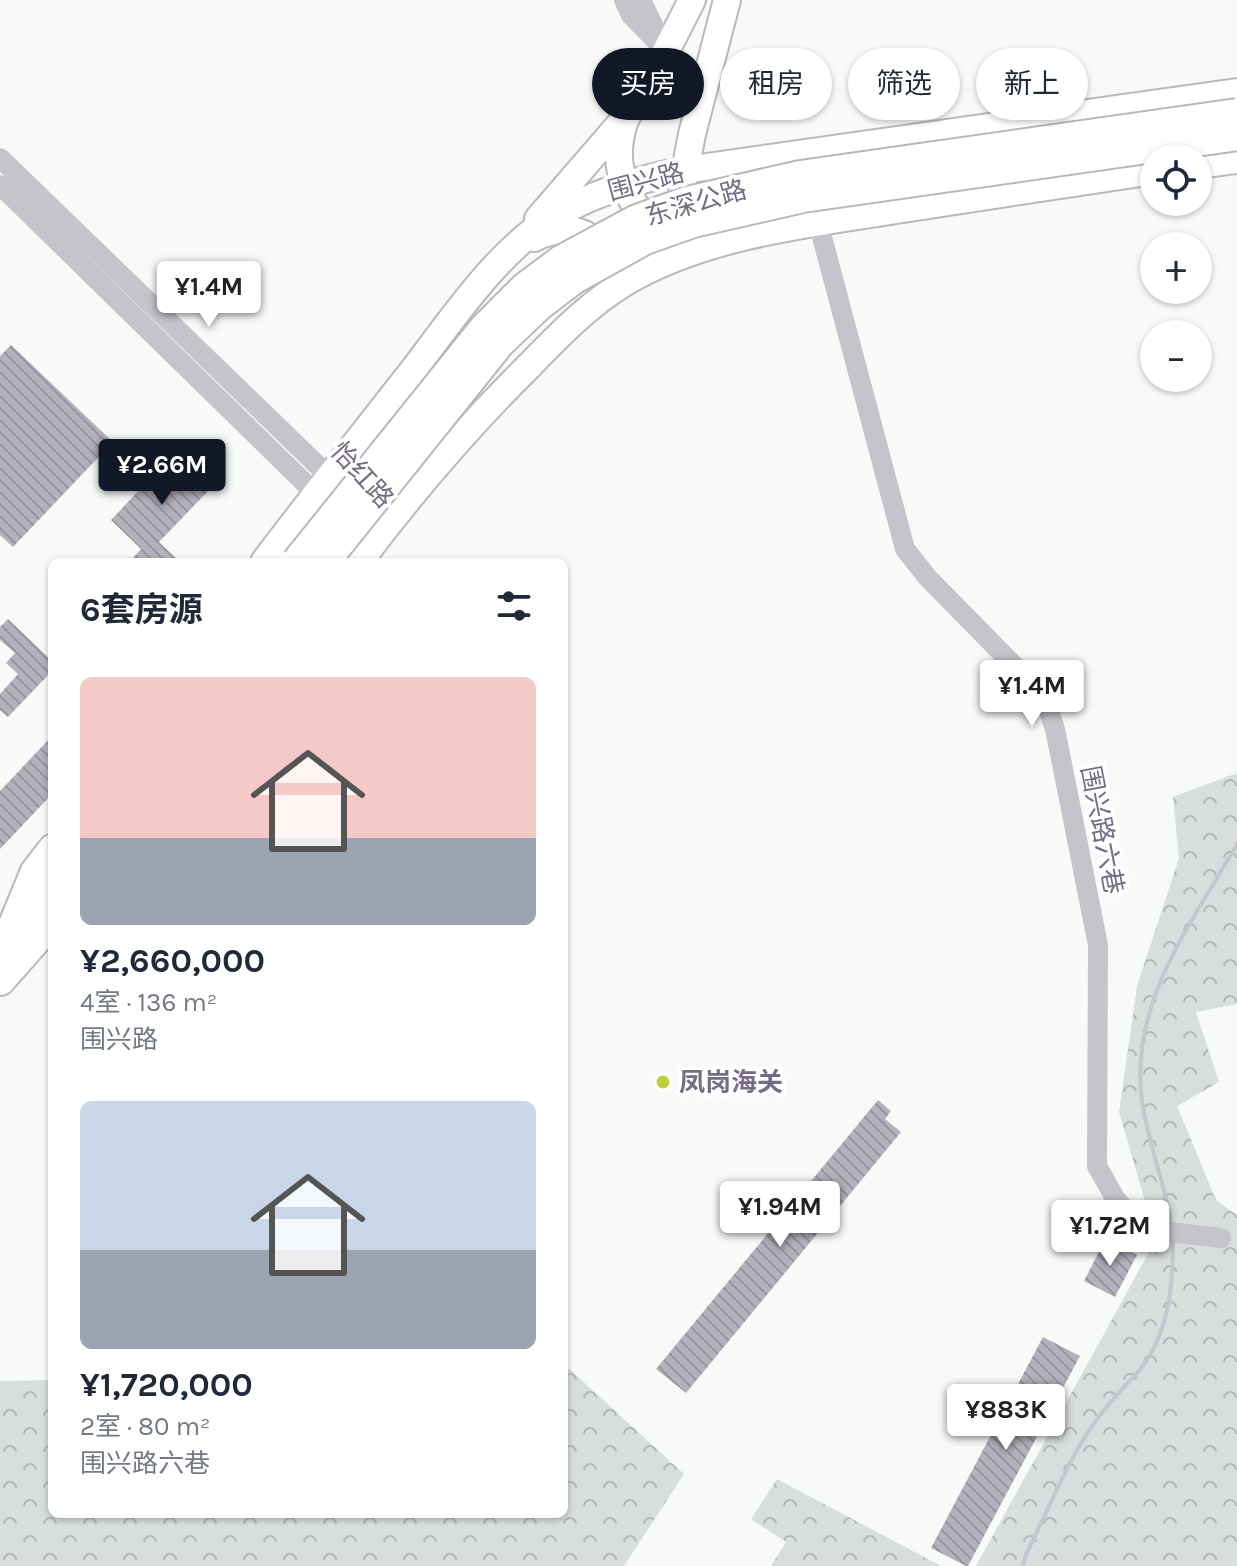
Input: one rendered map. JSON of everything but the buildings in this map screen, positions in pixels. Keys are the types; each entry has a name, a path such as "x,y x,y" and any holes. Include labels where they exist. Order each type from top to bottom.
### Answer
{"highway":[{"name":"东深公路","path":"300,558 485,328 525,288 561,261 637,220 687,202 800,176 1237,114"},
{"name":"东深公路","path":"327,558 500,342 539,305 573,279 645,239 693,222 803,197 1237,135"},
{"path":"0,980 6,948 48,892"},
{"path":"6,948 48,923"}],"main road":[{"path":"668,48 692,0"},
{"path":"668,261 692,134 727,0"},
{"name":"围兴路","path":"267,558 465,302 524,238 553,217 591,197 685,170 1237,92"},
{"path":"497,267 624,120"},
{"path":"626,120 618,151 624,186 668,261"},
{"path":"1212,163 1237,160"},
{"path":"362,558 472,422 589,308 625,282 668,261 715,246 818,222 1140,173"},
{"path":"497,267 536,237 566,229 580,232 593,240 603,252 607,267 605,283 589,308"},
{"path":"6,948 34,871 48,853"},
{"path":"6,948 48,933"}],"street":[{"path":"624,0 631,15 663,48"},
{"path":"641,0 665,48"},
{"name":"怡红路","path":"0,158 324,485"},
{"name":"怡红路","path":"0,185 380,535"},
{"name":"围兴路六巷","path":"818,222 905,549 928,578 1044,696 1055,729 1098,945 1097,1166 1115,1198 1141,1229 1213,1236"}],"green space":[{"path":"1237,773 1237,1004 1196,1012 1219,1082 1177,1106 1216,1200 1237,1215 1237,1566 976,1566 1148,1254 1149,1215 1119,1112 1137,986 1179,858 1173,797"},
{"path":"568,1368 684,1474 624,1566 0,1566 0,1381 48,1380 48,1518 568,1518"},
{"path":"777,1479 941,1566 771,1566 786,1542 751,1519"}],"waterway":[{"path":"1171,1225 1142,1101 1140,1065 1145,1031 1167,966 1237,844"},
{"path":"1023,1566 1059,1484 1087,1433 1138,1372 1157,1341 1168,1308 1173,1238"}],"place":[{"name":"凤岗海关","path":"663,1082"}]}
